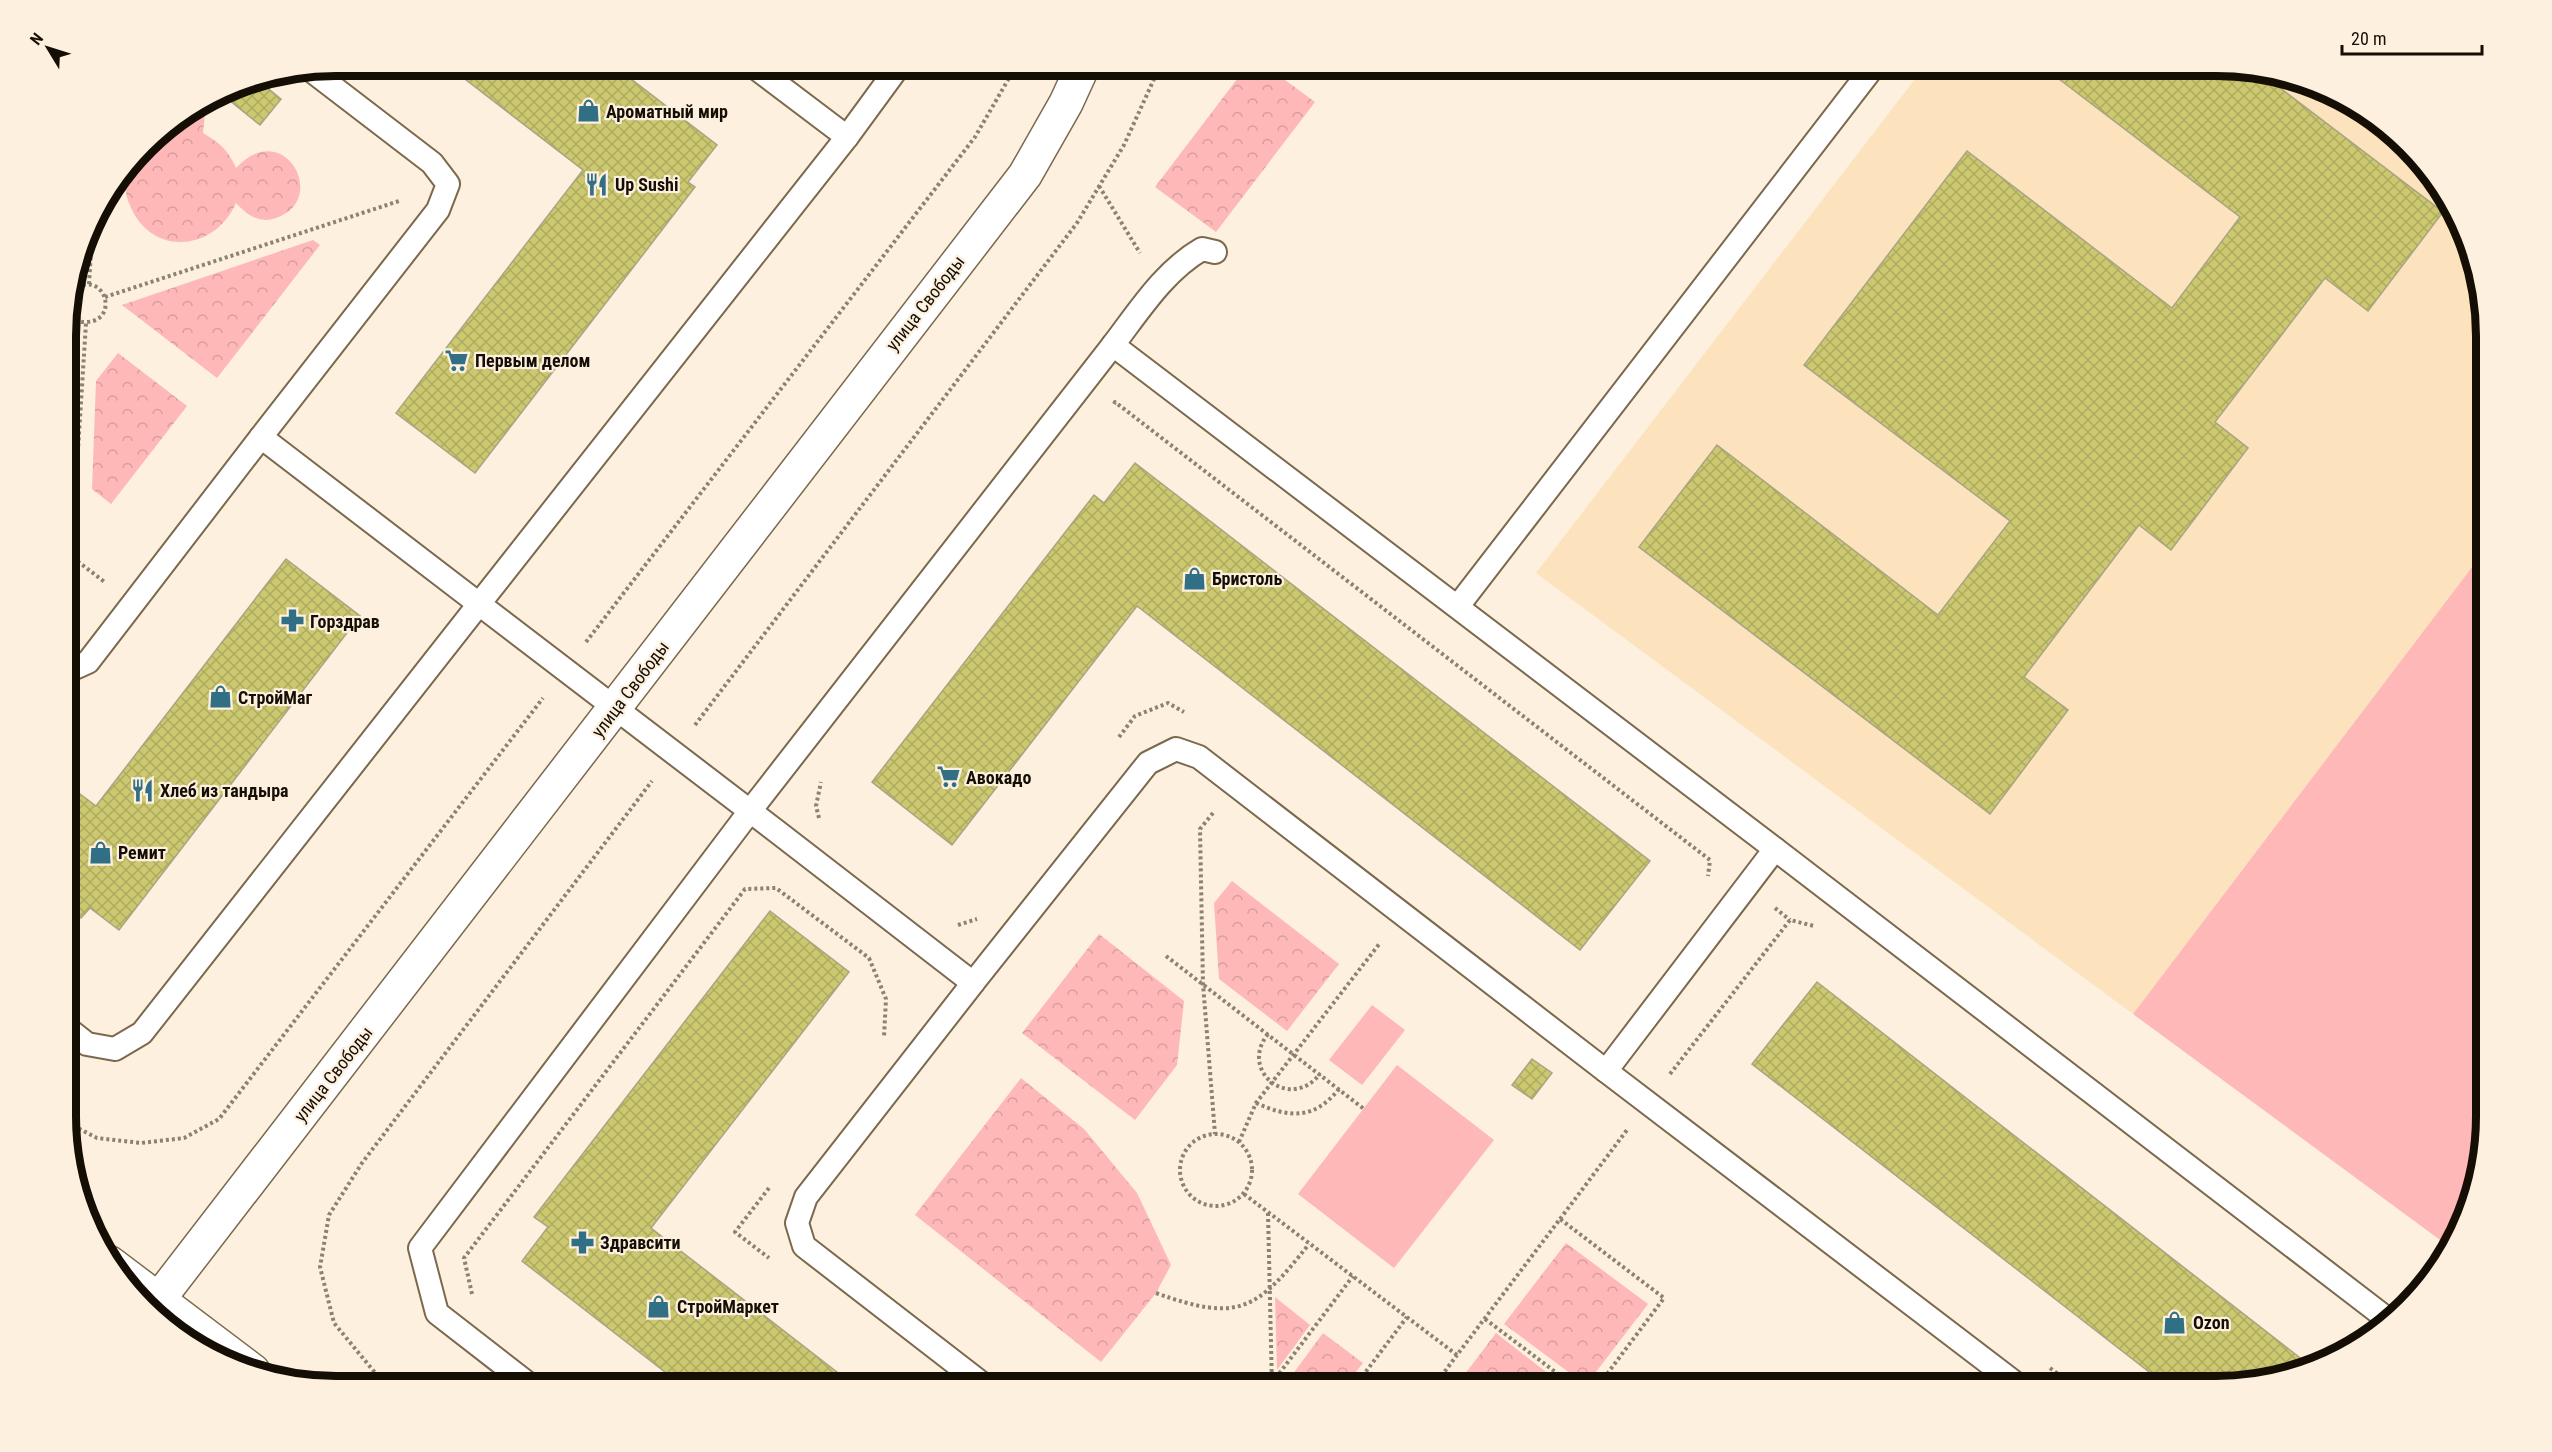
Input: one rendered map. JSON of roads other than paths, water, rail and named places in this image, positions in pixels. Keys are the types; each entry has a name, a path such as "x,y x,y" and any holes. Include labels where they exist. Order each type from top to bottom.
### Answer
{"street":[{"name":"улица Свободы","path":"156,1302 1025,175 1066,103 1078,76"},
{"path":"156,1302 224,1350"}],"lane":[{"path":"766,76 847,137"},
{"path":"76,1035 87,1044 115,1049 142,1033 847,137 892,76"},
{"path":"1458,606 1866,76"},
{"path":"76,667 88,662 438,210 448,184 432,163 320,77"},
{"path":"518,1376 437,1313 420,1248 750,811 1160,285 1186,258 1202,249 1215,252"},
{"path":"1113,345 1458,606 2382,1315"},
{"path":"261,437 973,983"},
{"path":"972,1376 804,1246 797,1223 806,1197 1148,763 1176,749 1199,757 2006,1376"},
{"path":"1606,1071 1774,849"}],"place":[{"name":"Ароматный мир","path":"588,111"},
{"name":"Up Sushi","path":"597,184"},
{"name":"Первым делом","path":"457,360"},
{"name":"Бристоль","path":"1194,578"},
{"name":"Горздрав","path":"292,621"},
{"name":"СтройМаг","path":"220,697"},
{"name":"Авокадо","path":"948,777"},
{"name":"Хлеб из тандыра","path":"142,790"},
{"name":"Ремит","path":"100,852"},
{"name":"Здравсити","path":"582,1242"},
{"name":"СтройМаркет","path":"659,1306"},
{"name":"Ozon","path":"2175,1322"}]}
